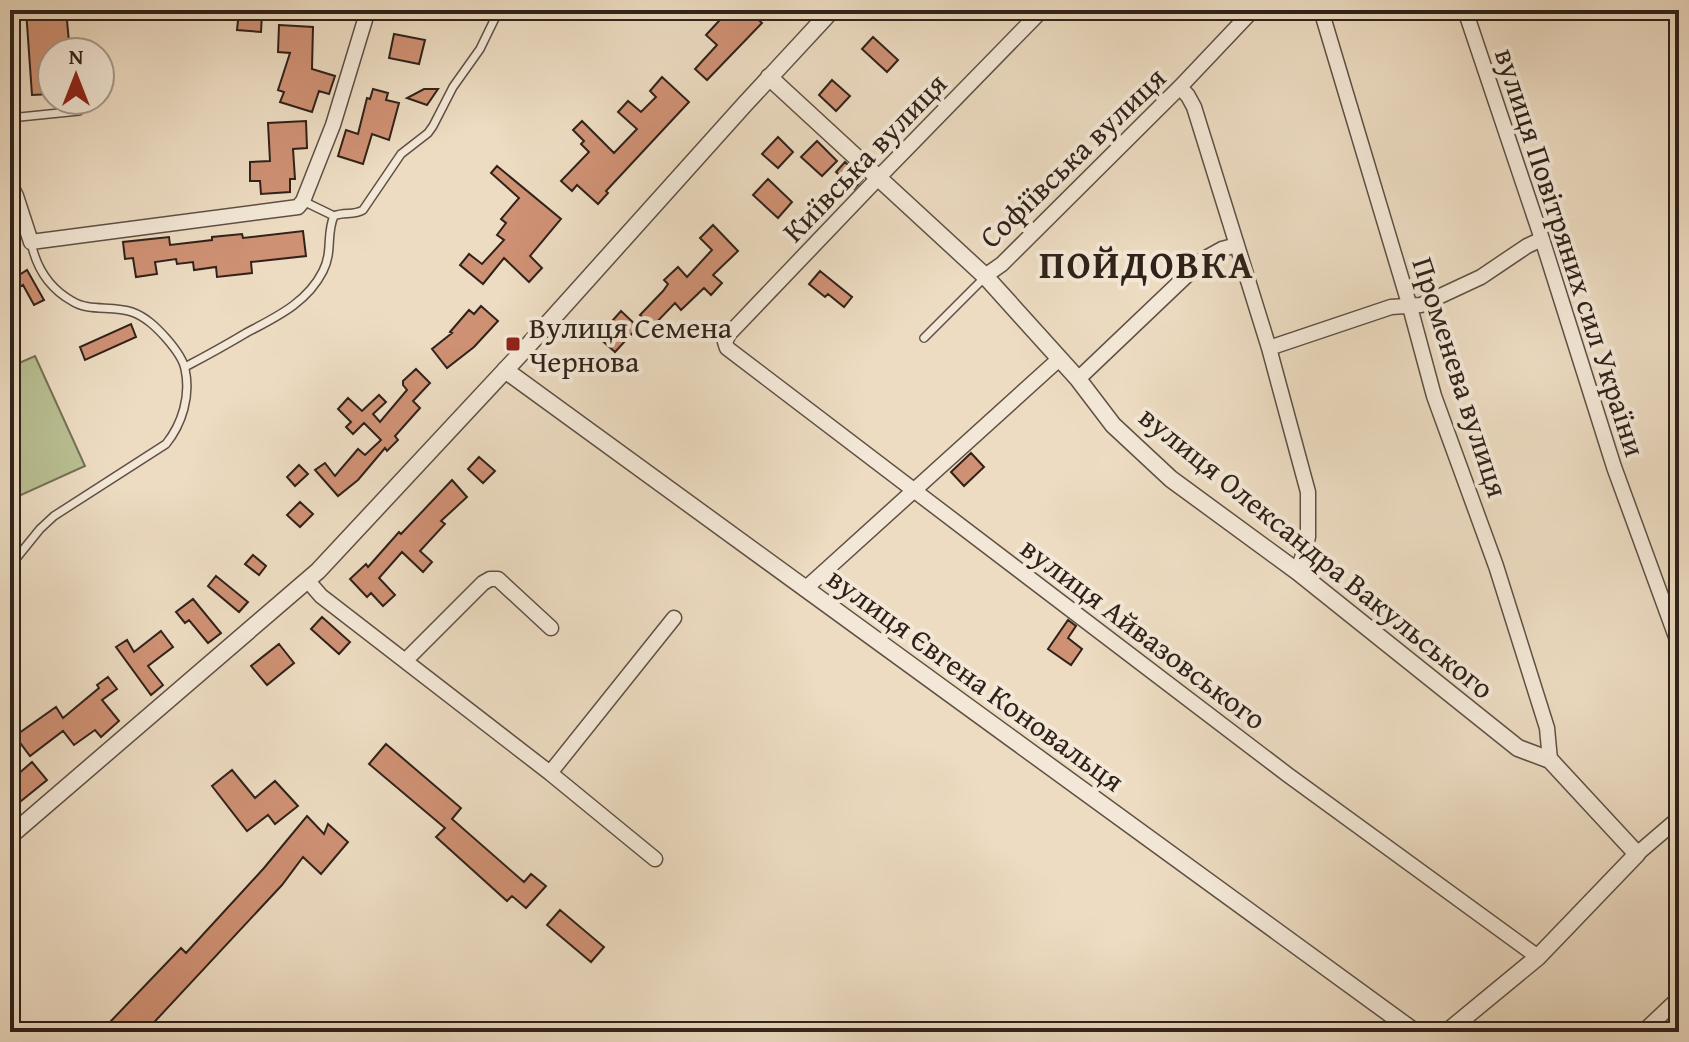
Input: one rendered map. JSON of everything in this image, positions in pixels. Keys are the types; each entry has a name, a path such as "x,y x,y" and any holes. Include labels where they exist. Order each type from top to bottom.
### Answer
{"street":[{"path":"10,184 31,242 293,209 303,201 333,125 368,10"},
{"path":"10,836 308,581 389,497 832,10"},
{"name":"Київська вулиця","path":"725,342 729,334 1042,10"},
{"name":"Софіївська вулиця","path":"985,276 1002,264 1253,10"},
{"name":"Променева вулиця","path":"1321,10 1434,396 1496,566 1547,728 1550,760"},
{"name":"вулиця Повітряних сил України","path":"1465,10 1614,467 1679,645"},
{"name":"вулиця Олександра Вакульського","path":"769,77 985,276 1078,379 1113,425 1171,479 1298,572 1518,748 1550,760 1637,854"},
{"path":"1180,87 1194,107 1269,348 1308,492 1308,537 1298,572"},
{"path":"1269,348 1391,307 1421,305 1481,277 1542,239"},
{"path":"1078,379 1204,259 1237,245"},
{"name":"вулиця Айвазовського","path":"725,342 727,348 1288,775 1538,957"},
{"path":"805,589 1058,360"},
{"name":"вулиця Євгена Коновальця","path":"505,370 1415,1032"},
{"path":"406,660 490,579 498,579 551,628"},
{"path":"308,581 321,596 550,773 655,859"},
{"path":"550,773 674,618"},
{"path":"1447,1032 1538,957 1637,854 1679,818"},
{"path":"1643,1032 1676,1007"}],"lane":[{"path":"303,201 334,216 351,215 363,210 401,154 428,133 480,49 499,10"},
{"path":"10,118 36,115"},
{"path":"10,129 10,141"},
{"path":"185,367 276,319 301,300 325,269 334,216"},
{"path":"10,566 54,516 166,444 183,417 185,400 185,367 156,327 145,318 118,308 74,303 59,292 42,272 31,242"},
{"name":"Софіївська вулиця","path":"924,338 985,276"}],"green space":[{"path":"35,356 85,466 10,500 10,367"}],"building":[{"path":"26,10 66,10 68,36 36,36 36,95 32,95"},
{"path":"729,10 748,10 762,23 707,80 695,69 717,45 706,35"},
{"path":"239,11 262,13 261,32 237,30"},
{"path":"279,25 313,27 312,69 335,76 329,94 319,91 312,112 280,102 284,92 278,90 290,53 278,52"},
{"path":"394,34 425,40 419,64 389,58"},
{"path":"873,37 898,60 887,72 862,49"},
{"path":"662,77 689,102 606,191 608,193 598,204 577,185 572,191 561,181 589,152 581,144 584,141 573,130 582,121 614,153 637,129 618,112 628,101 641,112 656,97 650,91"},
{"path":"832,80 850,96 836,111 819,95"},
{"path":"373,89 388,93 386,100 399,103 389,140 372,134 363,164 338,156 346,130 358,134 367,98 370,99"},
{"path":"424,89 438,89 427,105 407,98"},
{"path":"306,121 307,148 293,149 295,179 290,179 290,192 261,194 260,181 250,181 250,162 270,161 268,123"},
{"path":"778,137 793,152 778,168 762,154"},
{"path":"817,141 837,161 822,176 801,157"},
{"path":"845,162 863,179 854,189 836,172"},
{"path":"497,166 561,219 530,256 542,268 529,282 504,258 483,284 460,265 469,254 482,264 504,240 497,235 506,223 501,219 519,198 491,173"},
{"path":"768,179 792,202 778,218 753,195"},
{"path":"713,225 738,251 713,275 722,283 711,295 704,288 681,310 675,303 653,326 640,315 663,291 668,284 664,280 678,267 687,277 712,250 700,238"},
{"path":"303,231 306,256 251,262 252,273 217,277 216,267 194,270 193,262 177,264 176,259 155,262 157,274 136,277 133,258 125,259 123,242 169,237 170,245 212,240 212,237 242,234 243,238"},
{"path":"27,270 44,300 34,305 23,285 18,288 13,279"},
{"path":"820,271 852,297 844,307 809,284"},
{"path":"481,306 498,321 474,347 447,368 432,349 452,333 469,310 474,314"},
{"path":"621,311 638,327 615,352 598,337"},
{"path":"131,324 136,337 85,360 80,347"},
{"path":"416,369 430,383 413,401 420,408 395,436 398,440 387,451 385,448 358,480 338,496 315,470 325,463 335,476 358,449 365,455 381,440 364,423 353,434 346,427 351,422 338,409 348,398 362,411 379,395 386,402 373,414 380,422 407,390 403,381"},
{"path":"971,453 984,467 964,486 951,472"},
{"path":"479,457 495,471 483,483 468,469"},
{"path":"299,465 308,474 295,486 287,477"},
{"path":"452,480 467,497 441,521 445,524 420,551 432,562 423,572 402,552 379,578 395,595 383,606 371,593 367,597 350,579 366,564 368,567"},
{"path":"300,502 313,514 300,527 287,515"},
{"path":"253,555 266,566 259,575 245,564"},
{"path":"216,576 248,602 239,612 208,586"},
{"path":"193,599 221,633 208,643 189,620 185,623 176,612"},
{"path":"322,617 350,642 339,654 311,629"},
{"path":"1068,620 1076,626 1068,638 1082,649 1071,665 1048,649"},
{"path":"161,631 173,647 148,666 163,685 151,695 116,647 127,640 134,652"},
{"path":"279,644 294,663 267,685 251,666"},
{"path":"108,677 117,689 102,700 119,721 101,737 95,730 74,745 63,731 30,756 15,736 56,707 63,718"},
{"path":"386,744 461,808 452,819 524,882 531,874 546,886 526,908 512,896 507,901 436,837 445,828 369,764"},
{"path":"32,762 47,780 10,810 10,781"},
{"path":"232,770 255,798 275,781 298,806 275,824 268,815 247,831 212,786"},
{"path":"307,816 324,834 328,824 348,842 321,874 303,857 282,885 145,1032 122,1032 111,1021 181,948 186,953"},
{"path":"560,910 604,947 591,962 547,925"}],"place":[{"name":"Вулиця Семена Чернова","path":"513,344"}],"district":[{"name":"ПОЙДОВКА","path":"1147,264"}]}
